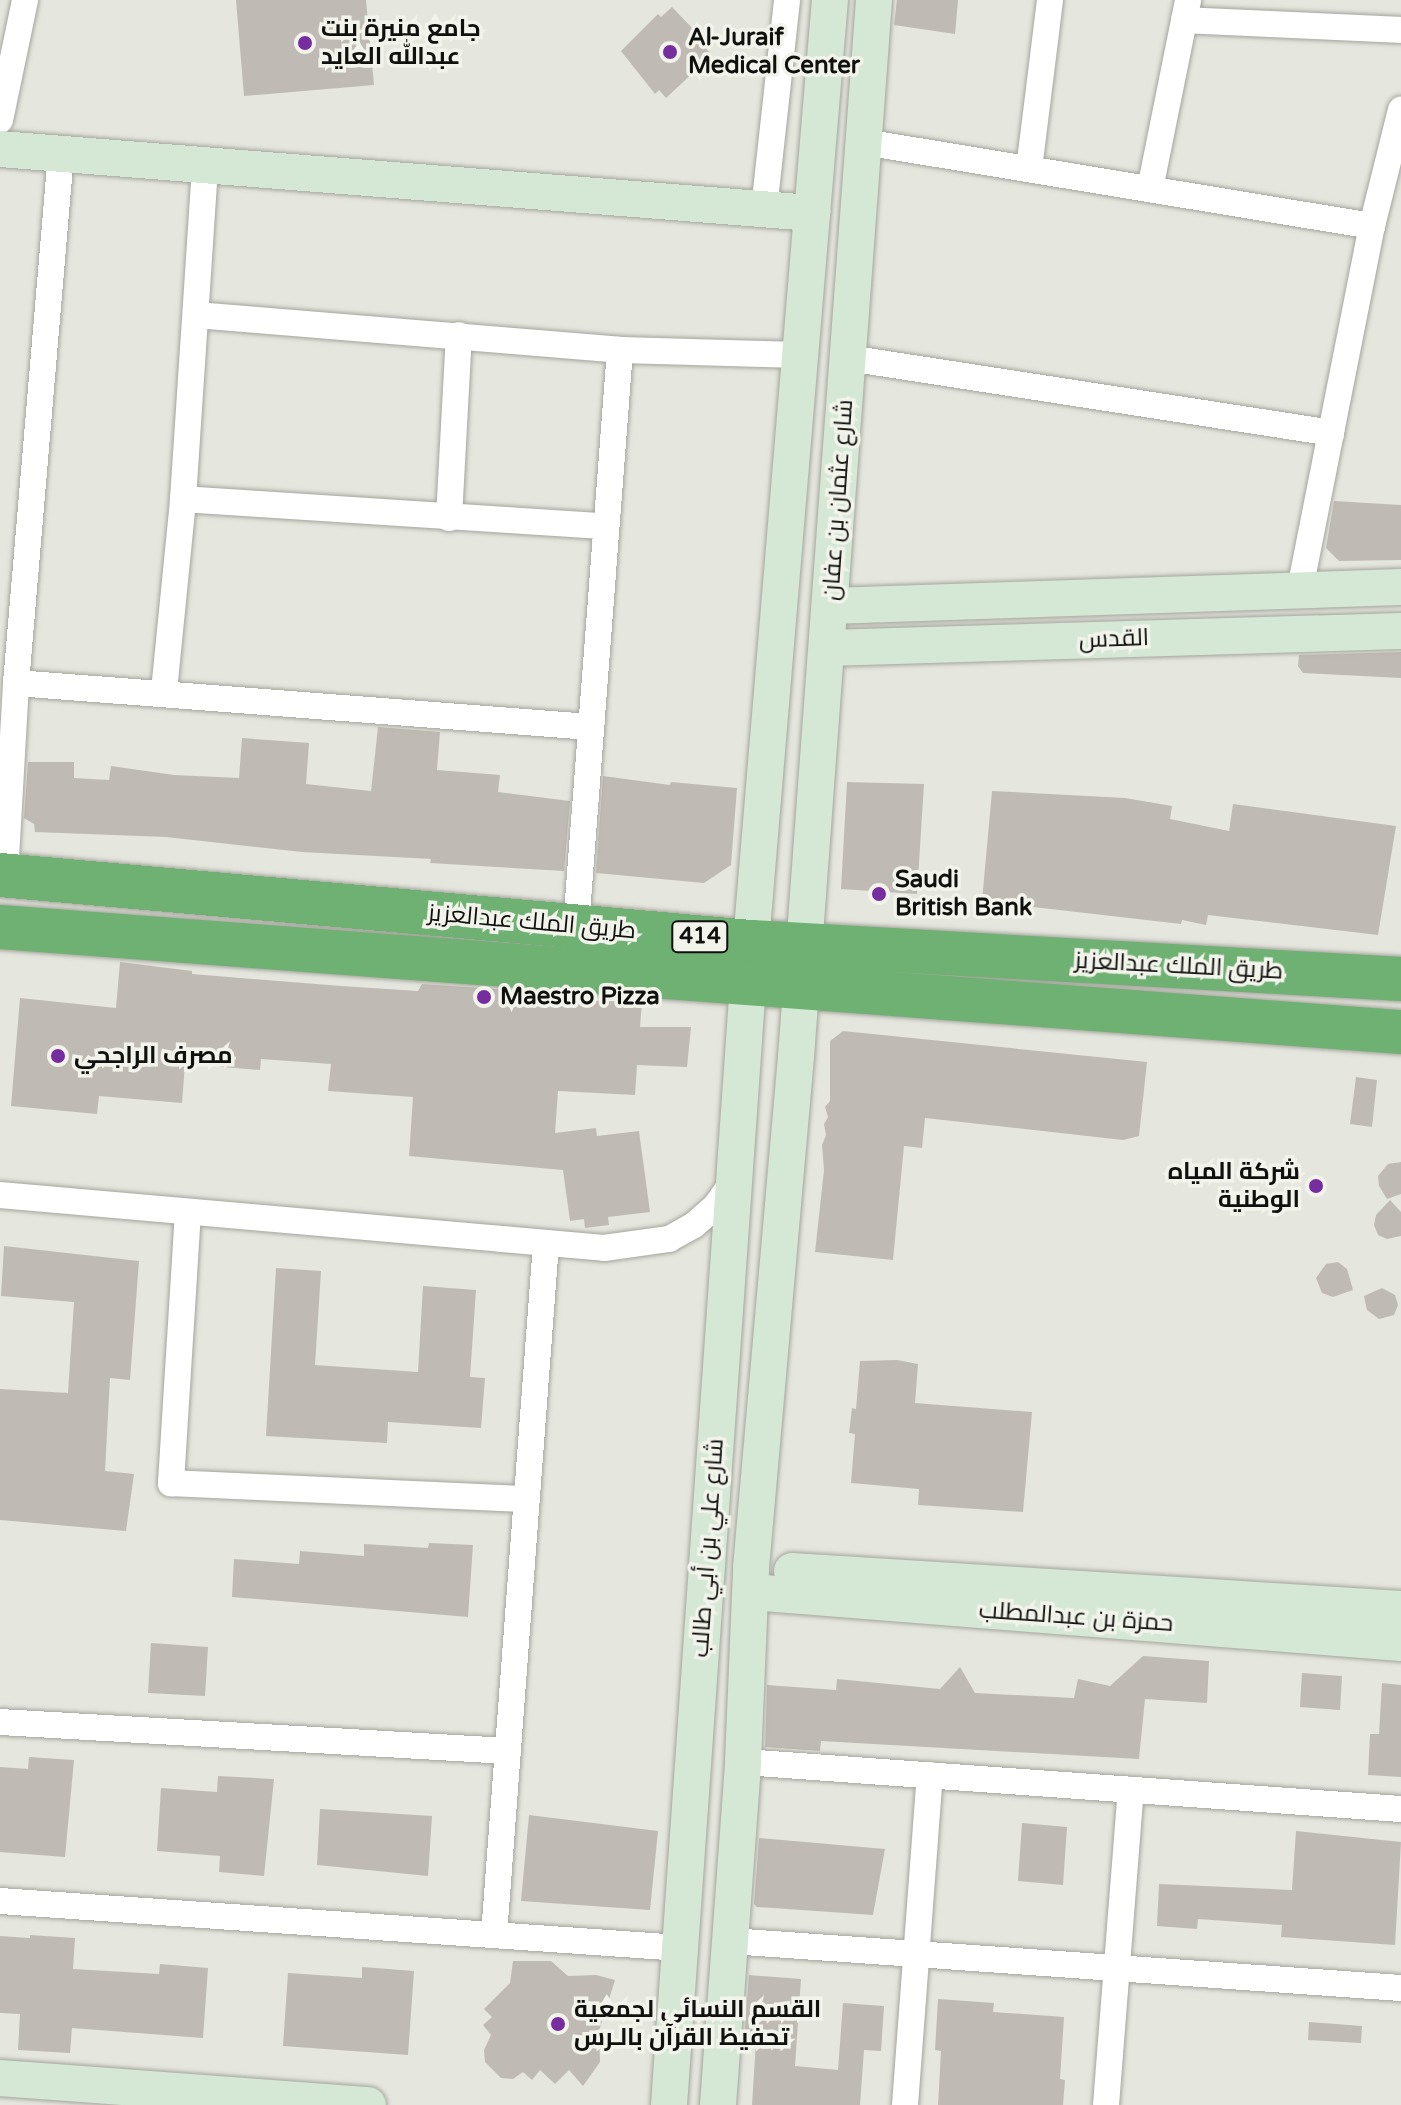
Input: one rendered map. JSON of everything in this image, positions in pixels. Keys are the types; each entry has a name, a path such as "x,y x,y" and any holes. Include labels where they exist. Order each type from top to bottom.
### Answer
{"highway":[{"name":"طريق الملك عبدالعزيز","path":"3,875 576,926 749,972"},
{"name":"طريق الملك عبدالعزيز","path":"0,932 749,972 1401,1032"},
{"name":"طريق الملك عبدالعزيز","path":"802,977 1401,979"}],"street":[{"path":"0,120 25,0"},
{"path":"764,209 787,0"},
{"name":"شارع عثمان بن عفان","path":"749,972 830,0"},
{"name":"شارع عثمان بن عفان","path":"802,977 874,0"},
{"path":"1029,169 1050,0"},
{"path":"1150,189 1186,10 1401,30"},
{"path":"1300,589 1372,226 1401,110"},
{"path":"864,142 1372,226"},
{"path":"0,149 812,213"},
{"path":"3,875 16,683 61,154"},
{"path":"164,691 183,499 205,165"},
{"path":"196,315 620,350 800,355"},
{"path":"449,518 459,335"},
{"path":"576,926 620,350"},
{"path":"848,358 1331,433"},
{"path":"183,499 605,526"},
{"name":"القدس","path":"830,606 1401,587"},
{"name":"القدس","path":"827,648 1401,631"},
{"path":"16,683 164,691 591,727"},
{"name":"شارع علي بن أبي طالب","path":"669,2105 749,972"},
{"name":"شارع علي بن أبي طالب","path":"718,2105 743,1762 751,1580 802,977"},
{"path":"0,1195 604,1248 669,1239 694,1225 715,1207 734,1179"},
{"path":"188,1212 171,1483 527,1499"},
{"path":"494,1935 546,1243"},
{"name":"حمزة بن عبدالمطلب","path":"751,1580 1401,1609"},
{"name":"حمزة بن عبدالمطلب","path":"751,1580 1401,1643"},
{"path":"0,1722 508,1751"},
{"path":"743,1762 1401,1809"},
{"path":"905,2105 930,1775"},
{"path":"1106,2105 1131,1790"},
{"path":"0,1901 680,1948"},
{"path":"730,1941 1401,1988"},
{"path":"0,2078 368,2105"}],"building":[{"name":"جامع منيرة بنت عبدالله العايد","path":"236,0 366,0 374,85 244,96"},
{"path":"897,0 958,0 955,34 894,25"},
{"path":"672,7 696,32 694,36 712,55 666,98 659,90 655,94 621,51 658,14 661,17"},
{"path":"1334,501 1401,505 1401,560 1339,561 1326,548"},
{"path":"1401,652 1401,678 1303,673 1298,666 1299,655"},
{"path":"378,727 440,732 437,770 500,775 498,792 570,801 564,871 430,863 431,859 302,852 166,837 35,832 34,824 24,818 28,762 74,762 74,778 109,780 111,766 174,775 239,778 242,738 309,743 306,784 371,791"},
{"path":"603,776 670,785 671,782 737,788 731,865 704,883 596,873"},
{"path":"847,782 924,784 917,894 841,889"},
{"path":"992,791 1125,798 1172,806 1170,819 1229,831 1233,804 1396,826 1378,935 1208,915 1206,925 1182,920 1181,924 982,901"},
{"path":"120,962 192,971 192,974 341,986 418,991 422,984 566,994 565,1000 642,1002 640,1027 691,1027 687,1067 637,1065 635,1095 558,1091 555,1133 596,1128 597,1136 639,1131 650,1212 608,1217 609,1225 585,1228 584,1219 570,1221 563,1170 409,1156 413,1097 328,1091 331,1064 261,1059 260,1070 185,1064 182,1103 99,1096 97,1114 11,1106 20,998 116,1008"},
{"path":"843,1031 1147,1062 1139,1136 1123,1140 925,1118 922,1148 904,1146 893,1260 815,1252 824,1170 824,1124 828,1117 825,1107 830,1101 830,1041"},
{"path":"1356,1077 1377,1080 1372,1127 1350,1124"},
{"path":"1401,1162 1401,1194 1387,1199 1379,1186 1378,1176 1388,1164"},
{"path":"1390,1200 1401,1212 1401,1236 1387,1239 1378,1235 1374,1225 1376,1215"},
{"path":"4,1246 139,1261 130,1380 110,1378 105,1471 134,1474 126,1531 0,1520 0,1389 68,1393 74,1302 1,1296"},
{"path":"1338,1262 1347,1269 1353,1290 1333,1297 1322,1293 1316,1278 1326,1264"},
{"path":"276,1268 321,1271 315,1365 418,1372 423,1286 476,1290 470,1377 485,1378 481,1428 388,1422 387,1443 266,1436"},
{"path":"1382,1288 1395,1295 1398,1305 1394,1315 1379,1319 1367,1310 1364,1296"},
{"path":"897,1360 918,1364 915,1403 1032,1412 1023,1512 918,1505 919,1489 851,1483 855,1434 849,1433 852,1408 856,1409 860,1361"},
{"path":"429,1543 473,1545 468,1617 232,1597 234,1559 299,1564 300,1551 364,1556 364,1544 428,1548"},
{"path":"151,1643 208,1647 205,1696 148,1693"},
{"path":"1143,1656 1209,1661 1207,1703 1145,1699 1139,1759 821,1741 820,1751 765,1747 767,1685 836,1690 837,1679 940,1689 960,1667 975,1693 1074,1698 1078,1679 1110,1686"},
{"path":"1302,1673 1342,1676 1340,1710 1300,1707"},
{"path":"1382,1683 1401,1685 1401,1777 1368,1775 1370,1734 1379,1734"},
{"path":"29,1757 74,1760 65,1857 0,1852 0,1767 28,1769"},
{"path":"218,1776 274,1779 264,1876 219,1872 220,1856 157,1851 161,1788 217,1792"},
{"path":"320,1809 432,1816 428,1876 317,1865"},
{"path":"529,1815 658,1831 650,1910 521,1901"},
{"path":"1022,1823 1067,1827 1063,1885 1018,1881"},
{"path":"1296,1831 1401,1842 1395,1945 1281,1937 1282,1925 1198,1919 1197,1929 1157,1926 1159,1884 1292,1890"},
{"path":"759,1838 885,1849 873,1915 757,1907 754,1904"},
{"path":"30,1935 75,1938 73,1969 159,1974 160,1964 208,1968 203,2038 72,2028 70,2053 18,2050 20,2014 0,2013 0,1936 30,1938"},
{"path":"513,1961 551,1961 568,1976 596,1975 615,1980 599,2031 600,2062 583,2086 569,2070 555,2084 540,2070 532,2080 523,2072 513,2079 501,2078 485,2062 484,2050 491,2035 483,2025 492,2017 484,2009 510,1983"},
{"path":"362,1967 414,1971 408,2055 283,2046 288,1973 362,1978"},
{"path":"749,1975 801,1979 795,2066 838,2070 843,2003 884,2006 881,2051 864,2050 860,2105 752,2105 756,2041 744,2040"},
{"path":"938,1999 994,2003 993,2012 1064,2017 1060,2079 1065,2080 1063,2105 938,2105 941,2051 935,2050"},
{"path":"1309,2022 1362,2026 1361,2043 1308,2040"}],"place":[{"name":"جامع منيرة بنت عبدالله العايد","path":"305,43"},
{"name":"Al-Juraif Medical Center","path":"670,52"},
{"name":"Saudi British Bank","path":"879,894"},
{"name":"Maestro Pizza","path":"484,997"},
{"name":"مصرف الراجحي","path":"58,1056"},
{"name":"شركة المياه الوطنية","path":"1316,1186"},
{"name":"القسم النسائي لجمعية تحفيظ القرآن بالـرس","path":"558,2024"}]}
